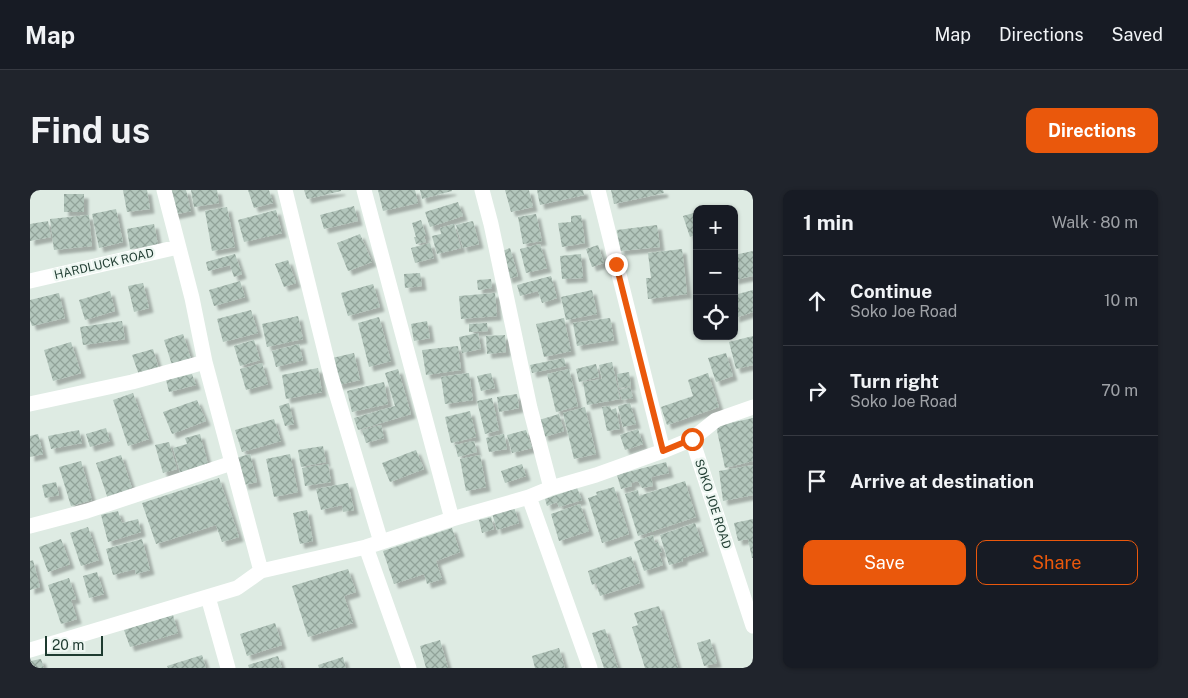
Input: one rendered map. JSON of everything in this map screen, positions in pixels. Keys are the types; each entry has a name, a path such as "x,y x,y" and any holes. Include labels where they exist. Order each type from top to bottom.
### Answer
{"street":[{"path":"164,190 192,298 205,362 261,571"},
{"path":"285,190 331,376 381,542"},
{"path":"364,190 452,519"},
{"path":"482,190 530,408 552,488"},
{"path":"598,190 663,451"},
{"name":"HARDLUCK ROAD","path":"30,281 178,247"},
{"path":"30,404 132,382 205,362"},
{"path":"30,650 237,588 261,571 366,547 452,519 529,497 663,451 692,439 716,420 753,407"},
{"name":"SOKO JOE ROAD","path":"692,439 753,626"},
{"path":"30,526 87,511 232,464"},
{"path":"529,497 590,668"},
{"path":"366,547 409,668"},
{"path":"208,597 228,668"}],"building":[{"path":"123,190 147,190 150,209 127,212"},
{"path":"168,190 186,190 191,211 173,215"},
{"path":"191,190 217,190 219,203 194,207"},
{"path":"248,190 269,190 273,203 254,208"},
{"path":"304,190 341,190 341,191 307,199"},
{"path":"378,190 415,190 418,203 383,211"},
{"path":"420,190 452,190 452,191 422,199"},
{"path":"505,190 529,190 533,207 511,212"},
{"path":"537,190 583,190 584,195 540,205"},
{"path":"611,190 663,190 664,193 614,204"},
{"path":"64,194 84,194 84,212 64,212"},
{"path":"458,202 463,216 430,227 425,212"},
{"path":"354,206 358,221 324,229 320,215"},
{"path":"227,207 235,247 212,251 205,211"},
{"path":"116,209 123,242 99,248 92,214"},
{"path":"276,210 282,233 244,242 238,220"},
{"path":"693,213 693,236 690,237 683,216"},
{"path":"536,214 542,241 523,244 518,217"},
{"path":"89,215 92,246 54,250 50,219"},
{"path":"581,215 585,243 562,247 558,223 571,222 571,216"},
{"path":"421,220 426,242 416,244 412,223"},
{"path":"48,221 51,237 30,241 30,224"},
{"path":"473,221 479,244 463,248 456,225"},
{"path":"154,224 158,245 130,249 127,229"},
{"path":"454,224 461,248 437,254 432,236 441,234 440,228"},
{"path":"657,225 660,247 620,251 617,230"},
{"path":"360,234 372,262 348,271 337,243"},
{"path":"430,243 434,258 415,263 411,248"},
{"path":"540,244 547,268 526,273 520,249"},
{"path":"598,245 604,263 592,267 586,249"},
{"path":"510,248 518,276 508,279 500,252"},
{"path":"682,249 687,294 648,299 646,278 651,278 648,253"},
{"path":"753,251 753,276 738,279 738,254"},
{"path":"235,254 242,274 234,277 230,265 208,271 206,262"},
{"path":"581,254 583,278 562,279 560,256"},
{"path":"288,260 296,283 284,287 275,264"},
{"path":"420,273 422,286 405,288 404,274"},
{"path":"551,276 557,298 542,303 538,291 520,296 517,285"},
{"path":"491,279 492,288 478,290 477,280"},
{"path":"240,281 245,297 214,306 209,290"},
{"path":"143,283 149,308 134,312 128,286"},
{"path":"373,284 380,307 348,316 341,293"},
{"path":"592,290 597,314 566,320 561,297"},
{"path":"753,290 753,312 738,317 738,294"},
{"path":"110,291 115,311 85,320 79,300"},
{"path":"59,293 65,318 32,326 30,320 30,300"},
{"path":"495,293 497,316 461,319 459,296"},
{"path":"251,310 258,333 223,342 217,319"},
{"path":"298,316 303,339 267,347 262,324"},
{"path":"379,317 391,361 369,367 358,323"},
{"path":"564,318 571,351 544,357 536,324"},
{"path":"610,318 614,340 577,346 573,323"},
{"path":"122,321 125,339 83,345 80,327"},
{"path":"427,321 430,338 414,341 411,324"},
{"path":"487,323 488,331 469,332 469,324"},
{"path":"478,333 481,349 462,353 459,337"},
{"path":"183,334 191,359 172,365 164,340"},
{"path":"505,335 506,352 487,354 486,336"},
{"path":"753,336 753,365 736,369 729,342"},
{"path":"254,340 260,360 240,366 234,346"},
{"path":"71,342 81,373 53,381 44,350"},
{"path":"299,344 303,360 276,367 272,351"},
{"path":"458,346 461,370 426,375 422,350"},
{"path":"153,349 159,369 139,375 132,355"},
{"path":"354,353 360,380 338,385 332,358"},
{"path":"726,353 733,376 716,382 708,358"},
{"path":"564,358 566,366 532,373 530,365"},
{"path":"612,362 620,399 587,405 583,382 602,379 599,365"},
{"path":"262,363 268,384 246,390 240,369"},
{"path":"596,364 599,377 579,382 576,369"},
{"path":"318,368 322,392 286,399 282,375"},
{"path":"398,369 411,414 358,430 354,418 395,406 385,373"},
{"path":"569,369 578,406 556,412 547,374"},
{"path":"629,372 631,386 619,388 617,374"},
{"path":"469,373 473,400 445,404 441,377"},
{"path":"491,373 495,388 481,391 477,376"},
{"path":"708,373 719,407 667,425 661,407 693,396 688,380"},
{"path":"192,374 196,385 169,392 166,380"},
{"path":"384,382 388,404 352,412 347,391"},
{"path":"630,387 633,398 622,400 619,390"},
{"path":"133,393 149,439 128,446 113,400"},
{"path":"517,394 519,408 499,412 497,397"},
{"path":"492,398 499,430 485,434 477,401"},
{"path":"197,400 206,421 172,434 163,412"},
{"path":"289,403 294,424 285,426 279,406"},
{"path":"630,403 636,424 623,427 618,406"},
{"path":"610,406 611,410 616,408 620,429 607,431 602,407"},
{"path":"585,407 596,454 574,459 563,413"},
{"path":"470,411 476,437 451,443 445,417"},
{"path":"559,414 564,431 544,437 539,420"},
{"path":"753,418 753,461 725,468 716,426"},
{"path":"274,419 281,441 242,452 235,430"},
{"path":"381,425 384,438 366,443 362,430"},
{"path":"106,428 110,441 90,447 86,434"},
{"path":"638,429 643,444 625,450 620,435"},
{"path":"79,430 82,443 51,449 48,436"},
{"path":"526,430 532,448 512,453 507,435"},
{"path":"38,434 43,454 30,457 30,436"},
{"path":"200,434 209,468 181,475 173,448 187,444 185,438"},
{"path":"504,434 507,449 489,452 486,438"},
{"path":"474,441 477,452 458,457 455,445"},
{"path":"169,442 177,469 163,473 155,445"},
{"path":"323,446 326,462 301,467 298,450"},
{"path":"416,450 424,469 390,482 382,463"},
{"path":"250,454 257,482 244,485 236,458"},
{"path":"290,454 298,492 274,497 266,459"},
{"path":"121,455 134,494 109,502 96,463"},
{"path":"480,455 486,487 466,491 460,459"},
{"path":"81,461 92,500 71,506 59,467"},
{"path":"666,462 669,473 651,477 653,486 642,488 638,481 631,483 632,486 621,489 617,475"},
{"path":"328,464 331,482 305,486 302,468"},
{"path":"522,464 526,476 505,483 501,471"},
{"path":"753,465 753,495 723,501 719,471"},
{"path":"219,478 239,537 222,542 216,525 156,544 142,503"},
{"path":"685,481 696,517 638,536 625,494 638,490 639,496"},
{"path":"56,482 59,495 45,498 42,485"},
{"path":"348,483 354,510 343,512 342,505 321,510 316,489"},
{"path":"614,487 629,534 602,543 588,498 597,495 596,492"},
{"path":"577,488 582,500 559,507 557,502 547,506 545,499"},
{"path":"580,504 589,531 559,541 551,514"},
{"path":"514,507 519,523 497,530 492,513"},
{"path":"307,510 313,541 300,544 293,513"},
{"path":"118,511 122,523 138,519 141,532 108,542 101,515"},
{"path":"491,517 494,529 482,533 479,520"},
{"path":"753,519 752,558 748,539 738,541 734,523"},
{"path":"695,523 704,551 669,565 660,535"},
{"path":"88,527 99,560 81,566 70,533"},
{"path":"452,528 460,552 436,561 442,579 427,584 424,574 394,584 383,551"},
{"path":"653,535 655,543 658,542 662,552 659,553 663,565 644,571 634,542"},
{"path":"61,539 70,564 48,572 39,547"},
{"path":"142,539 150,570 136,574 135,569 113,575 106,549"},
{"path":"631,556 640,583 600,596 596,583 592,585 588,571"},
{"path":"33,560 40,587 30,590 30,561"},
{"path":"348,569 356,592 344,596 353,623 308,637 292,586"},
{"path":"97,572 104,594 89,598 83,576"},
{"path":"69,578 76,599 71,600 77,619 61,624 48,585"},
{"path":"659,606 678,668 645,668 632,627 638,625 634,613"},
{"path":"173,615 178,633 130,647 124,630"},
{"path":"275,623 282,645 247,656 240,634"},
{"path":"605,629 618,668 604,668 592,633"},
{"path":"710,639 717,663 704,666 697,643"},
{"path":"440,640 448,668 426,668 420,646"},
{"path":"559,648 565,668 535,668 532,656"},
{"path":"202,655 206,668 168,668 167,666"},
{"path":"278,656 282,668 249,668 248,665"},
{"path":"343,657 346,668 319,668 318,665"},
{"path":"41,659 44,668 30,668 30,661"}],"route":[{"path":"616,264 663,451 692,439"}]}
